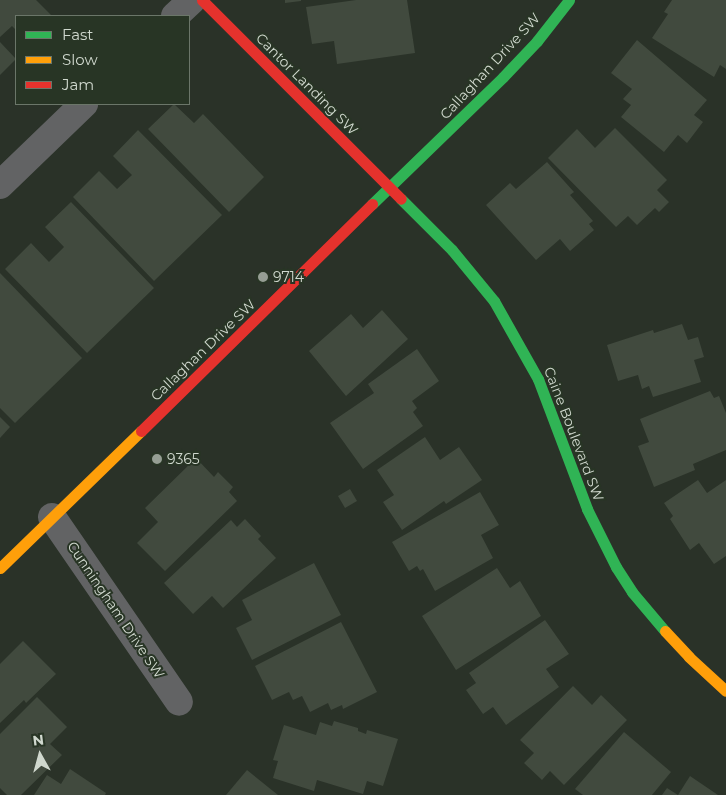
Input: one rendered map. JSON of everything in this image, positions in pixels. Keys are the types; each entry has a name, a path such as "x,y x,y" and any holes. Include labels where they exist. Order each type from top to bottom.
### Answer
{"street":[{"path":"176,15 192,0"},
{"name":"Cantor Landing SW","path":"202,0 391,189"},
{"name":"Callaghan Drive SW","path":"0,568 391,189 524,56 569,0"},
{"path":"0,185 83,105"},
{"name":"Caine Boulevard SW","path":"391,189 452,250 494,301 538,379 586,509 616,567 656,620 689,657 726,691"},
{"name":"Cunningham Drive SW","path":"52,517 179,702"}],"building":[{"path":"0,0 36,0 51,15 15,15 15,29 12,26 0,37"},
{"path":"285,0 301,0 301,1 285,3"},
{"path":"356,0 407,0 415,53 337,64 334,41 312,44 306,7"},
{"path":"672,0 726,0 726,69 720,65 714,77 652,38 668,14 664,12"},
{"path":"637,40 707,100 694,115 703,122 687,143 678,135 664,152 621,117 631,105 623,99 632,89 611,73"},
{"path":"0,42 15,60 0,75"},
{"path":"173,105 194,123 203,114 264,177 229,212 148,129"},
{"path":"615,128 667,180 657,190 669,202 659,212 655,208 637,225 628,216 616,227 548,158 577,129 595,148"},
{"path":"138,130 222,215 154,281 73,197 99,171 117,189 132,175 113,156"},
{"path":"547,162 574,192 570,195 593,221 589,224 594,230 570,251 560,239 536,260 486,205 510,183 516,189"},
{"path":"71,202 154,288 87,353 5,269 31,243 49,262 64,247 45,227"},
{"path":"0,273 82,358 15,423 0,408"},
{"path":"382,310 408,339 346,396 309,351 351,314 363,328"},
{"path":"682,324 688,340 698,337 704,357 694,360 701,382 653,397 649,386 642,389 638,375 618,381 607,345 653,330 654,333"},
{"path":"417,349 439,381 412,401 417,408 413,412 423,426 363,469 330,423 374,393 368,384"},
{"path":"710,391 714,398 719,396 726,413 726,450 693,464 695,470 654,487 638,446 649,442 640,419"},
{"path":"0,417 10,427 0,438"},
{"path":"425,437 440,460 459,447 482,480 446,504 444,501 402,530 383,502 394,495 377,470"},
{"path":"196,458 214,477 218,472 233,487 229,492 237,501 165,571 137,543 158,522 145,508"},
{"path":"698,480 707,493 726,480 726,556 714,564 699,543 690,550 670,519 673,516 664,503"},
{"path":"350,489 357,501 345,508 338,496"},
{"path":"480,492 499,525 481,535 493,558 435,591 423,569 420,571 417,566 409,571 392,542"},
{"path":"245,519 261,536 258,539 276,558 223,608 212,596 193,614 164,583 231,520 237,527"},
{"path":"314,563 341,615 252,660 236,628 252,620 242,600"},
{"path":"497,568 510,588 520,581 541,616 456,670 422,616"},
{"path":"545,620 569,654 546,669 559,687 506,725 493,707 483,714 466,690 476,683 469,673"},
{"path":"341,622 377,692 343,709 342,705 331,710 328,703 310,712 302,696 293,700 289,692 272,700 255,666"},
{"path":"23,641 56,674 26,703 24,700 0,723 0,664"},
{"path":"573,686 592,705 601,695 627,720 564,785 550,771 542,780 524,763 534,753 520,740"},
{"path":"37,697 67,727 50,744 62,755 21,795 7,795 0,788 0,734"},
{"path":"334,721 358,728 358,731 366,734 367,730 398,739 383,786 367,781 363,794 317,780 314,791 273,778 278,761 273,760 284,725 316,735 320,722 332,726"},
{"path":"624,732 671,772 652,795 583,795 575,789"},
{"path":"70,769 106,793 105,795 34,795 47,775 61,784"},
{"path":"247,770 278,795 226,795"},
{"path":"690,776 718,795 678,795"},
{"path":"667,788 678,795 662,795"}],"traffic: fast":[{"path":"372,204 503,77 537,41 569,0"},
{"path":"401,199 452,250 494,301 538,379 587,509 616,567 632,592 665,631"}],"traffic: slow":[{"path":"0,568 141,431"},
{"path":"665,631 689,657 726,691"}],"traffic: jam":[{"path":"202,0 401,199"},
{"path":"141,431 372,204"}],"place":[{"name":"9714","path":"263,277"},
{"name":"9365","path":"157,459"}]}
